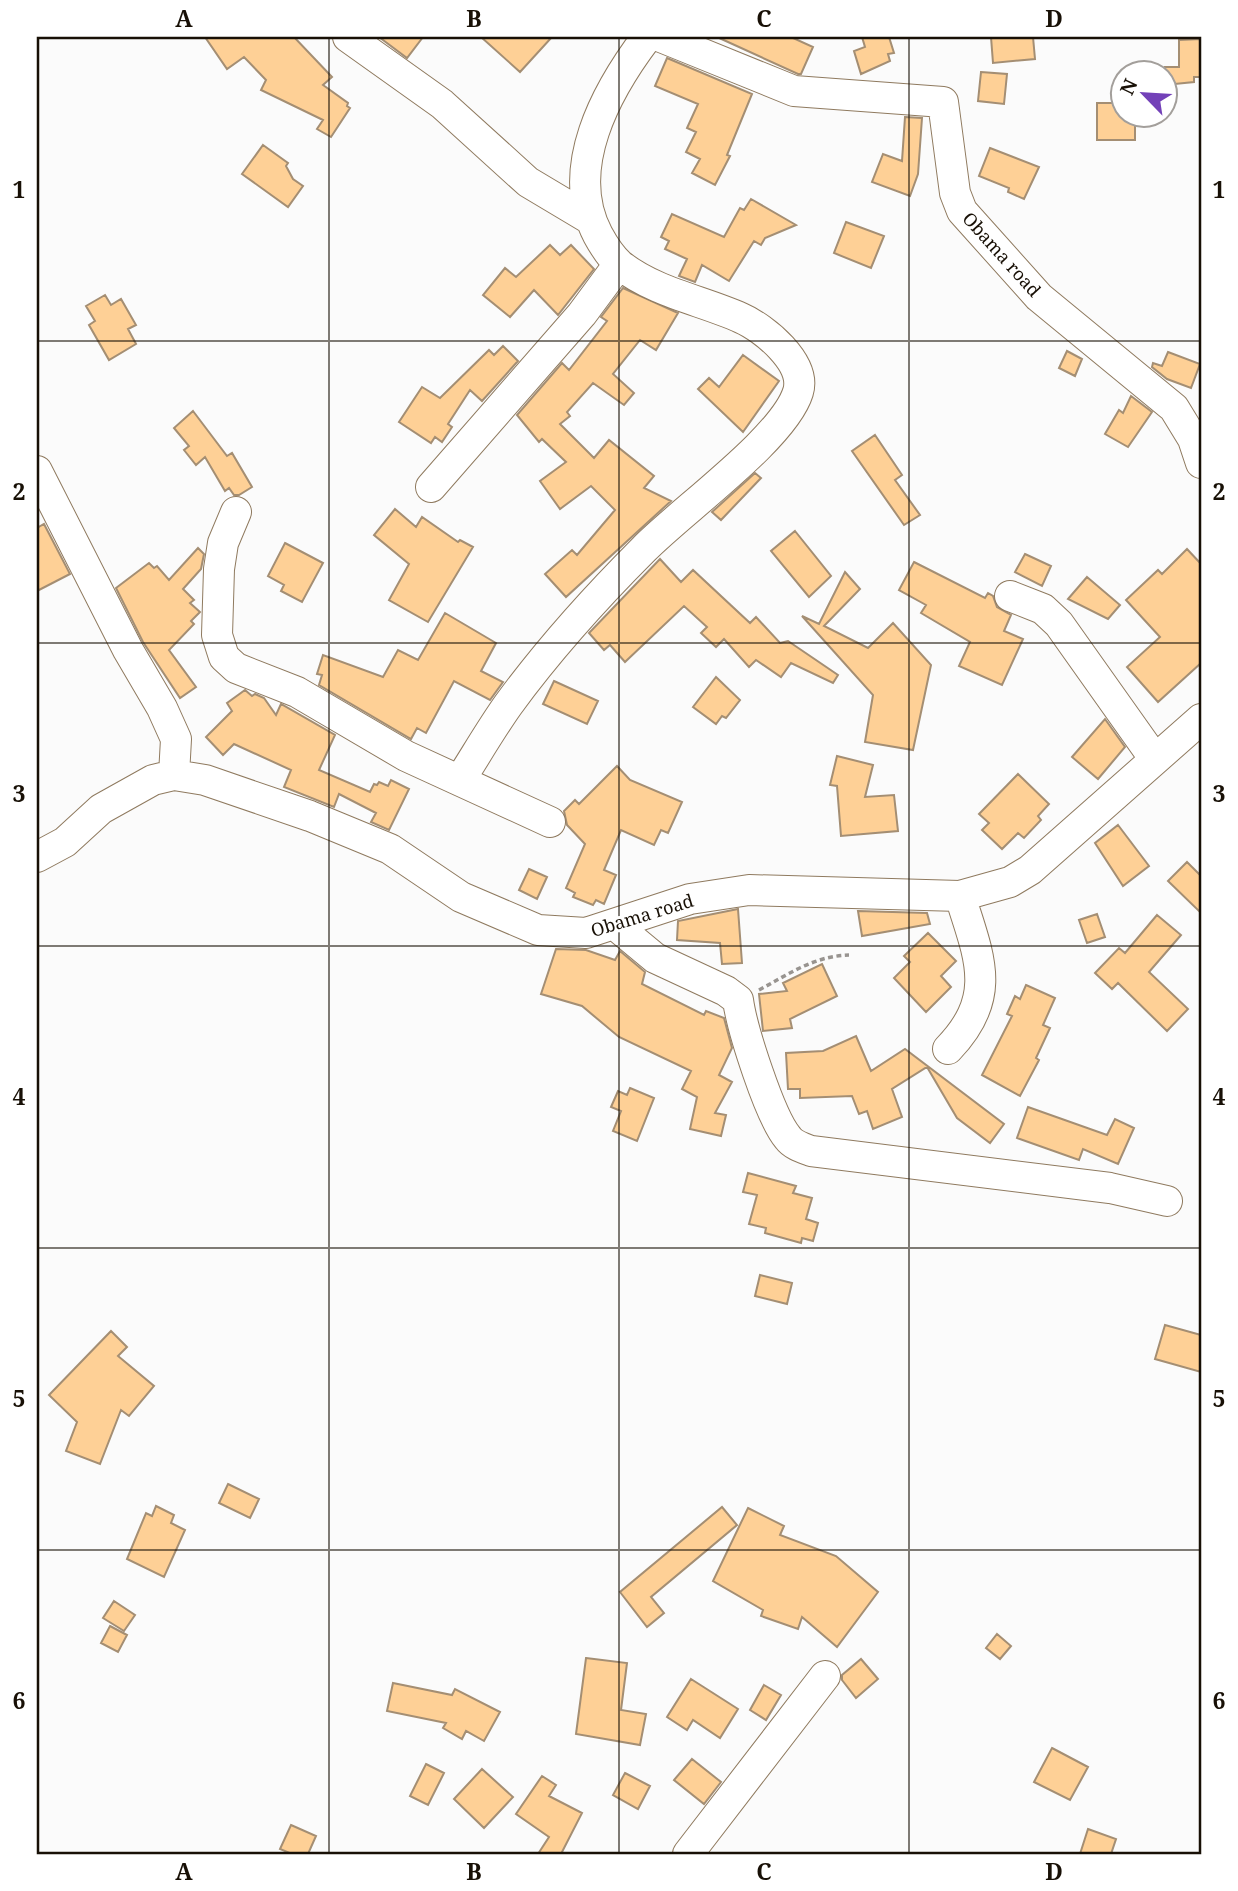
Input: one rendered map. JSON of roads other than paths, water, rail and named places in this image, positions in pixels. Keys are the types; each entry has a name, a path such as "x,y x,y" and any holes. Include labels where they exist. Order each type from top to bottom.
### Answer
{"street":[{"path":"348,37 442,104 528,182 590,219"},
{"path":"460,780 508,705 552,652 644,548 782,422 799,390 798,370 787,353 742,318 656,286 619,264 605,248 590,219 583,185 584,162 606,106 628,63 647,37"},
{"name":"Obama road","path":"661,37 794,91 943,102 955,193 962,211 1039,297 1174,408 1193,439 1201,463"},
{"path":"431,487 582,314 619,264"},
{"path":"37,471 167,718 176,739 174,775"},
{"path":"236,512 223,543 219,569 217,635 224,657 236,668 297,692 406,756 550,822"},
{"path":"1010,596 1043,609 1059,624 1154,758"},
{"name":"Obama road","path":"37,857 65,842 101,808 153,780 174,775 205,780 310,816 390,849 461,897 518,924 538,930 586,933 690,899 749,890 960,896 1010,882 1030,870 1201,719"},
{"path":"948,1049 968,1029 978,1008 981,984 978,953 960,896"},
{"path":"614,924 655,958 726,991 738,1000 745,1033 774,1120 790,1141 811,1151 1110,1188 1167,1201"},
{"path":"688,1854 825,1676"}]}
